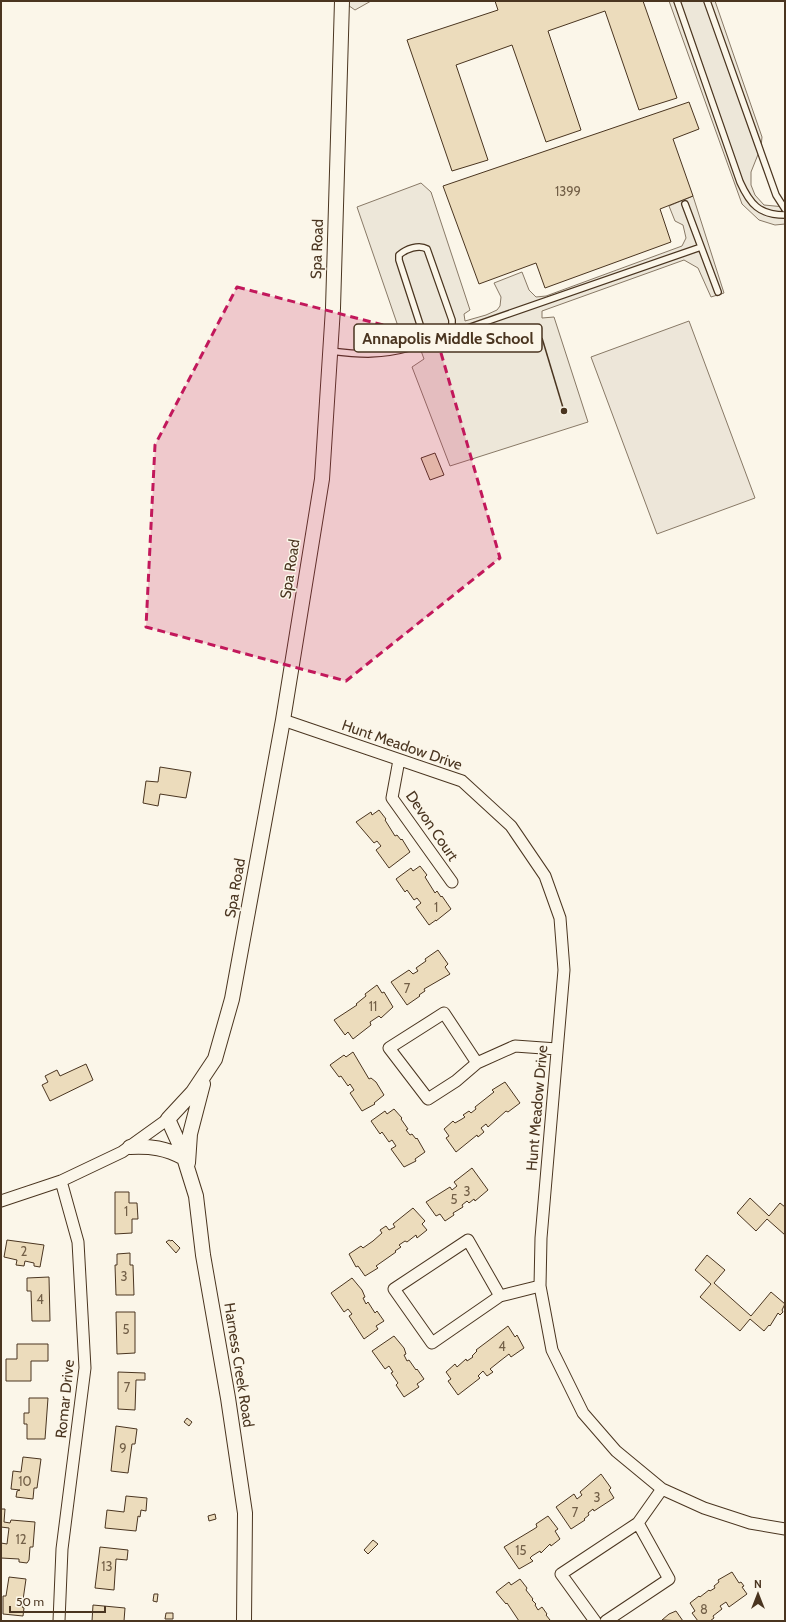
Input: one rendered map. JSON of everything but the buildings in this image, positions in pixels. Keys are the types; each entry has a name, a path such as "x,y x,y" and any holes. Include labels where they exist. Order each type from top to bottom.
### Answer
{"street":[{"name":"Spa Road","path":"168,1119 193,1092 215,1059 232,999 283,720 322,479 330,351 342,1"},
{"name":"Hunt Meadow Drive","path":"283,720 462,781 511,826 545,876 560,918 564,970 541,1238 540,1286 552,1350 583,1413 616,1450 662,1488 704,1508 750,1523 785,1530"},
{"name":"Devon Court","path":"399,760 392,798 452,882"},
{"path":"478,1062 444,1013 389,1048 428,1099 456,1081 478,1062 514,1046 558,1049"},
{"path":"130,1146 151,1146 163,1148 186,1163 190,1134 206,1074"},
{"path":"1,1201 61,1181 122,1152 168,1119"},
{"name":"Harness Creek Road","path":"168,1119 186,1163 196,1196 203,1256 228,1398 244,1513 244,1621"},
{"name":"Romar Drive","path":"59,1621 62,1549 85,1368 78,1242 61,1181"},
{"path":"500,1296 468,1240 394,1290 432,1343 500,1296 540,1286"},
{"path":"595,1621 561,1574 638,1523 662,1488"},
{"path":"606,1621 669,1579 638,1523"}],"lane":[{"path":"677,1 740,182 748,198 760,210 771,215 785,215"},
{"path":"707,1 776,195 785,209"},
{"path":"685,204 718,292"},
{"path":"426,343 399,260 399,255 403,252 419,246 423,247 429,253 452,320 452,334"},
{"path":"330,351 362,355 388,354 426,343 701,247"}],"highlighted area":[{"path":"237,287 437,339 500,558 346,681 146,627 155,445"}],"shaded area":[{"path":"342,1 371,1 355,10"},
{"path":"669,1 715,1 762,137 761,147 751,172 751,185 755,195 764,205 785,207 785,224 775,225 759,220 742,204"},
{"path":"421,183 431,192 470,310 464,314 465,321 497,310 500,306 501,297 494,283 522,272 529,290 536,297 546,296 682,246 686,238 683,225 675,221 669,206 693,196 724,293 711,297 698,268 684,260 542,311 542,318 554,317 588,422 450,466 412,367 424,359 416,337 410,334 401,335 357,207"},
{"path":"689,321 755,498 657,534 591,357"}],"place":[{"name":"Annapolis Middle School","path":"564,411"}]}
